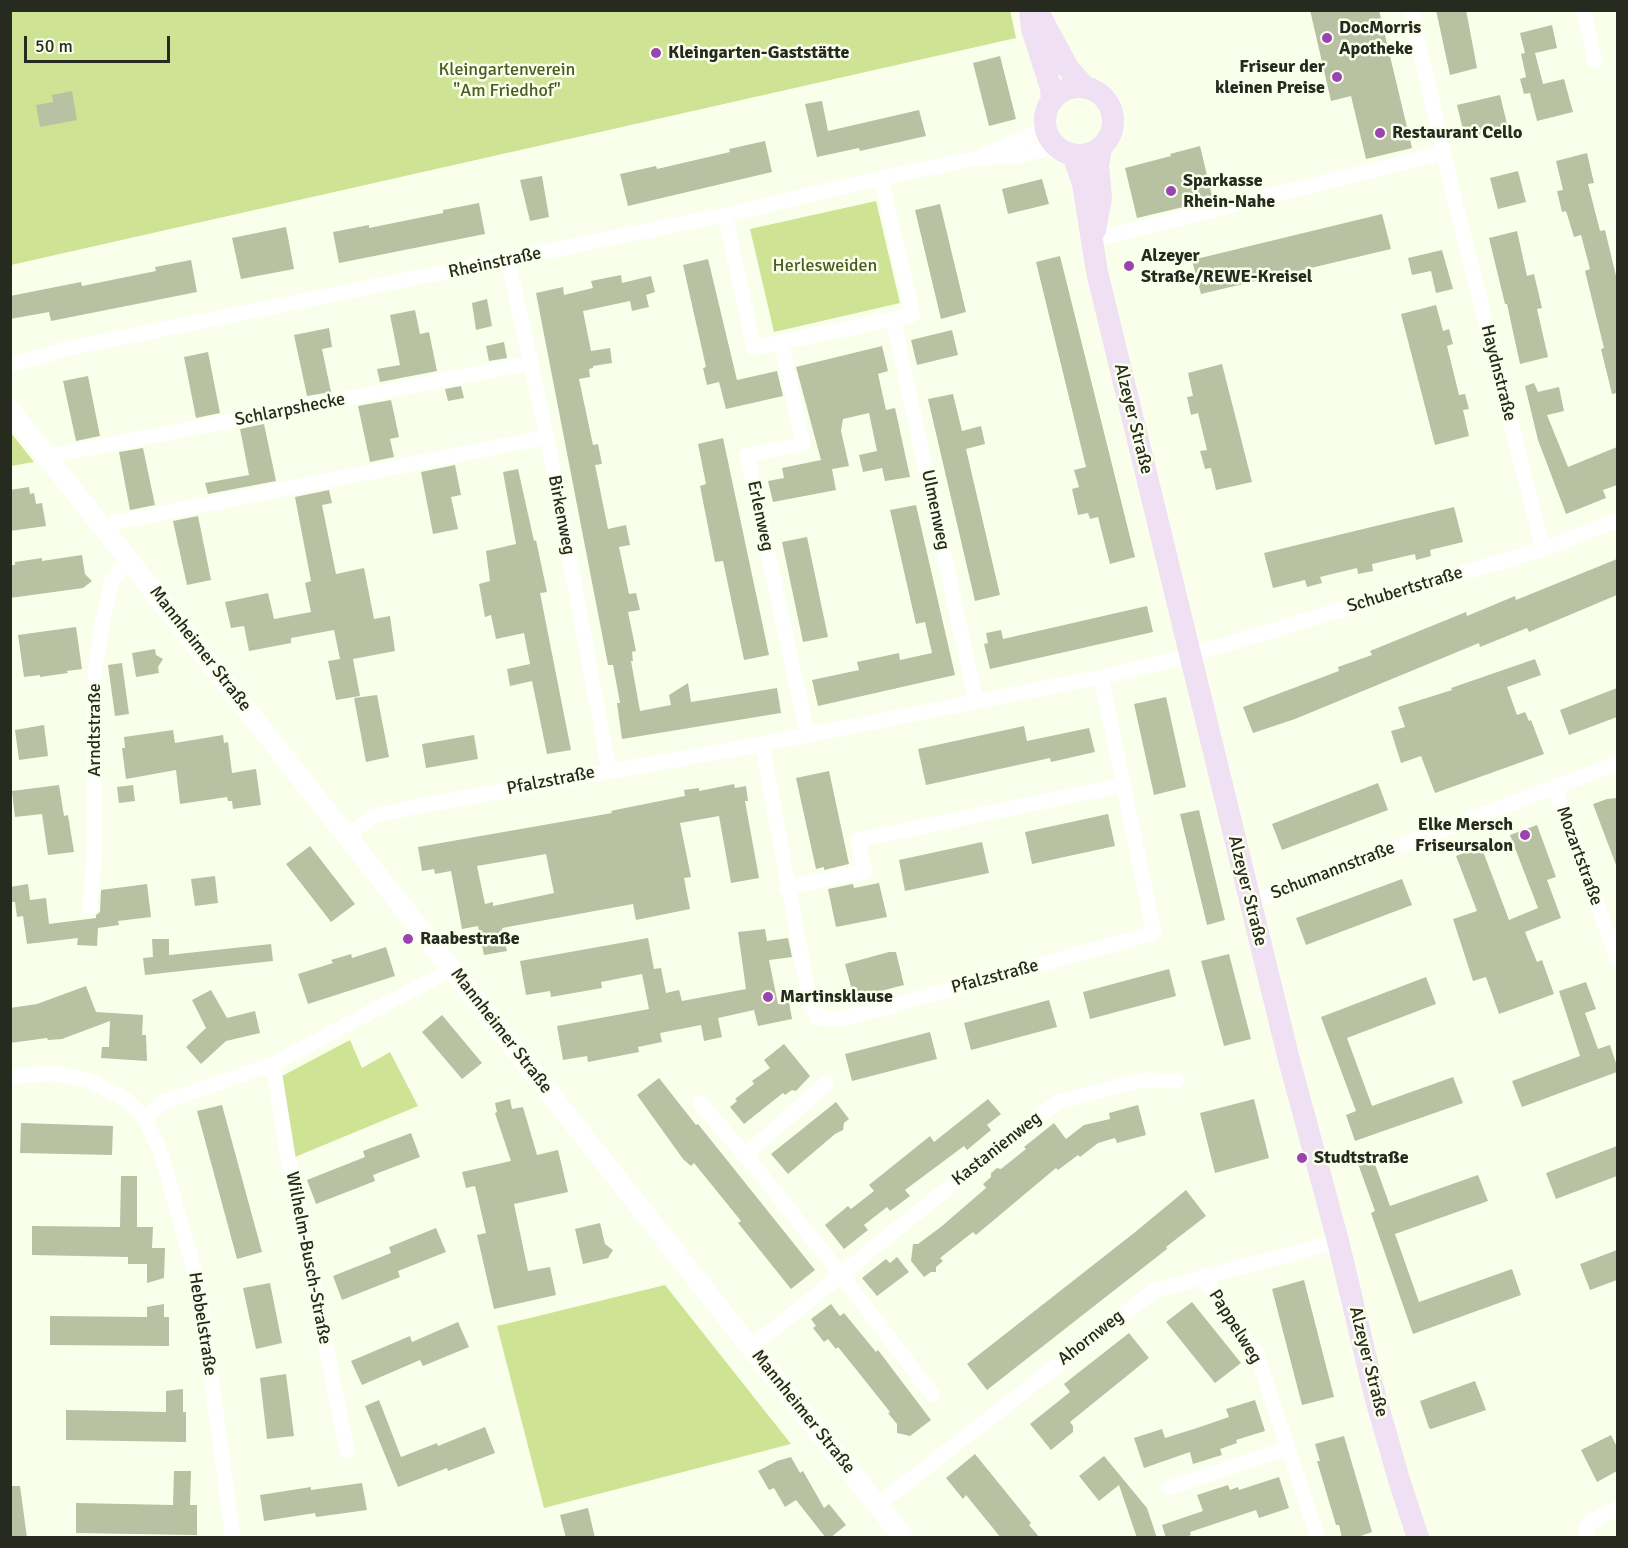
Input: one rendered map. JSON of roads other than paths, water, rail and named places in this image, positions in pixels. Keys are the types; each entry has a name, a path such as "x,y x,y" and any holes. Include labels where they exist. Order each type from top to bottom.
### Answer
{"main road":[{"path":"1030,10 1032,29 1051,88 1052,101"},
{"path":"1037,10 1068,68 1085,87 1101,94 1111,108 1113,117 1111,134 1101,148 1088,155 1066,152 1049,138 1045,124 1047,108 1057,95 1070,88 1085,87"},
{"name":"Alzeyer Straße","path":"1092,240 1100,214 1098,166 1101,148"},
{"name":"Alzeyer Straße","path":"1066,152 1080,172 1097,272 1250,903 1376,1396 1399,1480 1419,1538"}],"street":[{"name":"Haydnstraße","path":"1411,10 1454,198 1543,549"},
{"path":"1583,10 1595,61"},
{"name":"Rheinstraße","path":"978,158 1034,134 1045,124"},
{"name":"Rheinstraße","path":"10,365 70,348 725,215 881,178 978,158 1019,156 1045,149 1066,152"},
{"path":"1092,240 1443,153"},
{"path":"725,215 754,348 913,315 881,178"},
{"name":"Birkenweg","path":"508,260 547,437 609,770"},
{"name":"Ulmenweg","path":"893,319 976,702"},
{"name":"Erlenweg","path":"781,342 802,444 747,455 807,734"},
{"name":"Schlarpshecke","path":"48,456 531,363"},
{"name":"Mannheimer Straße","path":"10,410 131,560 751,1348 904,1538"},
{"path":"104,527 113,523 547,437"},
{"name":"Schubertstraße","path":"1191,655 1543,549 1617,520"},
{"name":"Arndtstraße","path":"90,908 94,861 95,671 102,624 112,581 131,560"},
{"name":"Pfalzstraße","path":"346,836 374,816 976,702 1101,677 1191,655"},
{"name":"Pfalzstraße","path":"762,744 809,997 818,1017 843,1019 1154,933 1101,677"},
{"name":"Schumannstraße","path":"1250,903 1617,763"},
{"path":"787,888 865,871 858,840 1123,784"},
{"name":"Mozartstraße","path":"1554,787 1617,960"},
{"path":"10,1077 54,1073 87,1080 124,1098 144,1117 166,1101 273,1064 452,969"},
{"name":"Wilhelm-Busch-Straße","path":"273,1064 288,1157 347,1451"},
{"name":"Kastanienweg","path":"751,1348 1057,1102 1143,1080 1177,1081"},
{"path":"745,1155 826,1084"},
{"path":"700,1103 745,1155 841,1275 932,1394"},
{"name":"Hebbelstraße","path":"144,1117 160,1150 199,1287 233,1538"},
{"name":"Ahornweg","path":"878,1505 1153,1291 1204,1275 1338,1241"},
{"name":"Pappelweg","path":"1204,1275 1223,1313 1257,1354 1318,1538"},
{"path":"1169,1488 1288,1448"},
{"path":"1588,1538 1587,1529 1590,1522 1617,1508"}],"place":[{"name":"DocMorris Apotheke","path":"1327,38"},
{"name":"Kleingarten-Gaststätte","path":"656,53"},
{"name":"Friseur der kleinen Preise","path":"1337,77"},
{"name":"Restaurant Cello","path":"1380,133"},
{"name":"Sparkasse Rhein-Nahe","path":"1171,191"},
{"name":"Alzeyer Straße/REWE-Kreisel","path":"1129,266"},
{"name":"Elke Mersch Friseursalon","path":"1525,835"},
{"name":"Raabestraße","path":"408,939"},
{"name":"Martinsklause","path":"768,997"},
{"name":"Studtstraße","path":"1302,1158"}],"park label":[{"name":"Kleingartenverein \"Am Friedhof\"","path":"507,80"},
{"name":"Herlesweiden","path":"825,266"}]}
